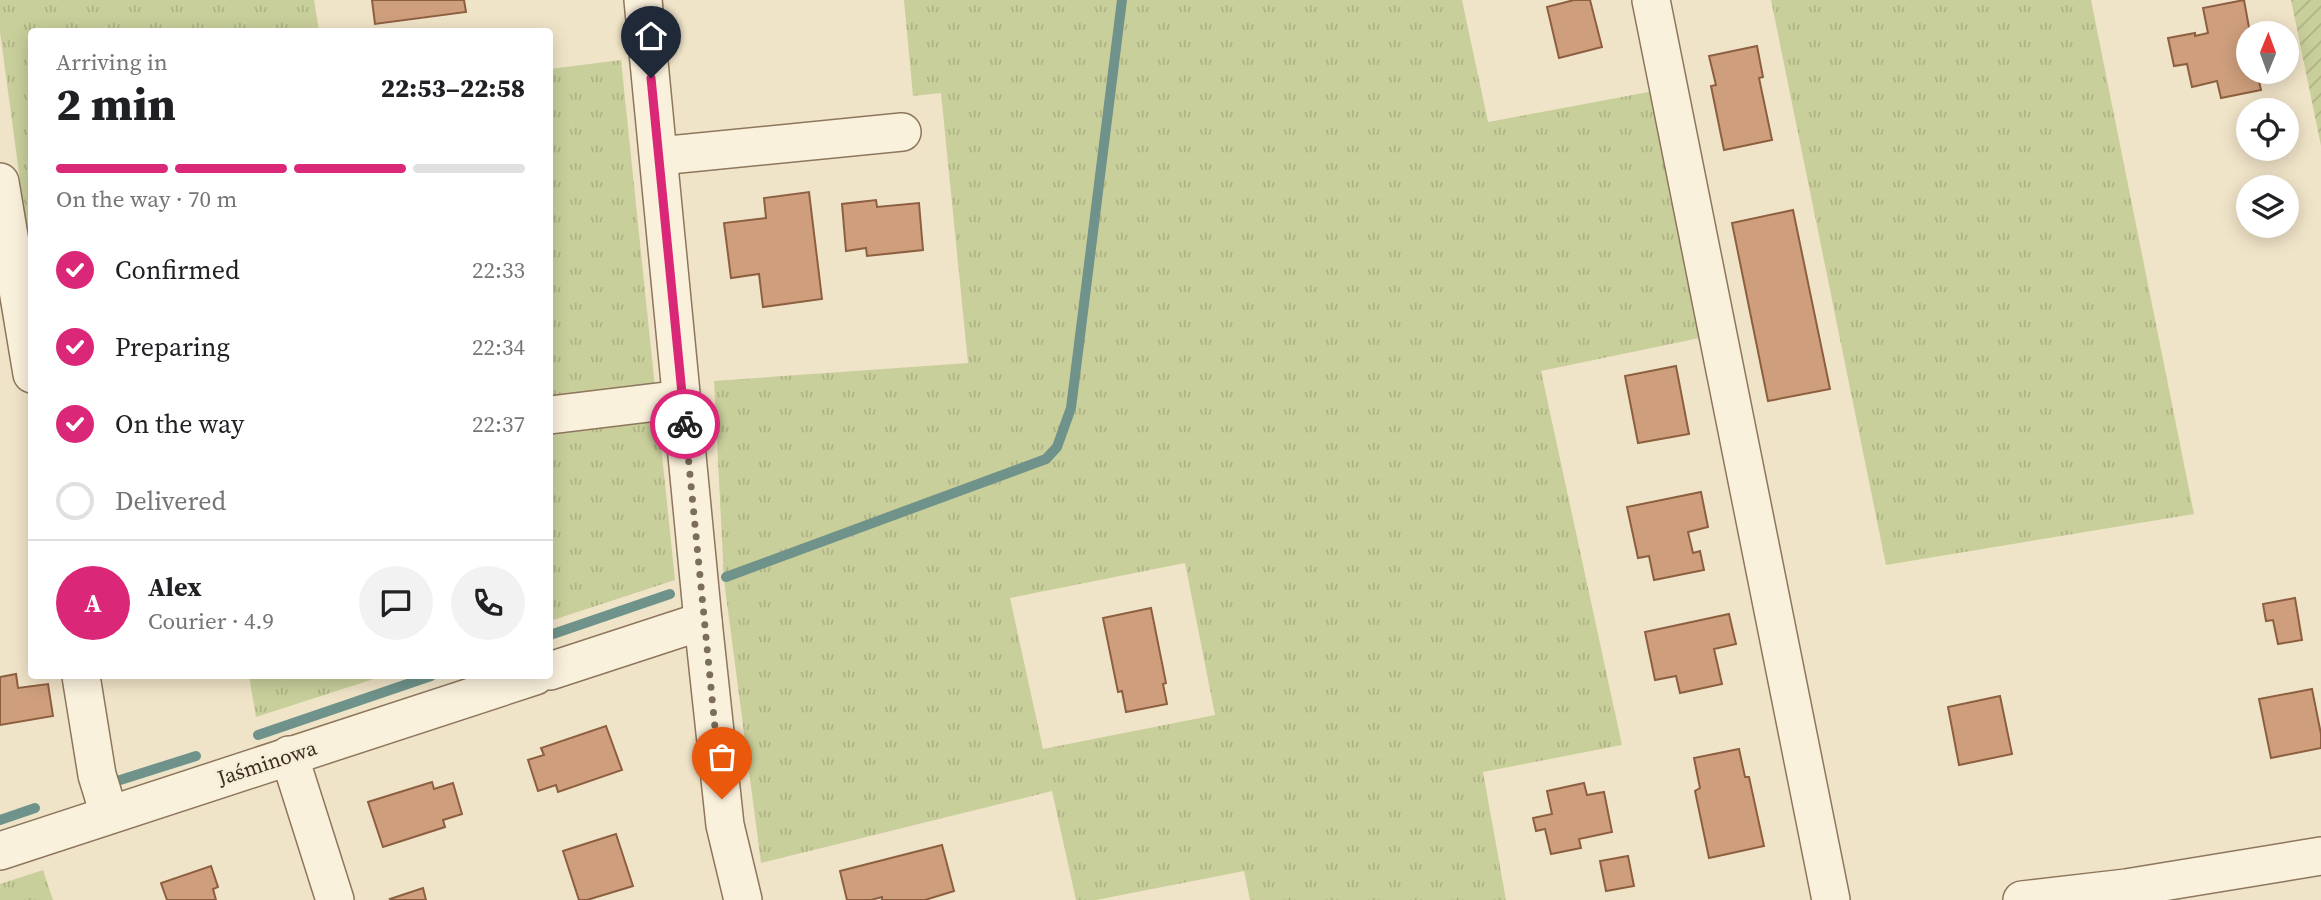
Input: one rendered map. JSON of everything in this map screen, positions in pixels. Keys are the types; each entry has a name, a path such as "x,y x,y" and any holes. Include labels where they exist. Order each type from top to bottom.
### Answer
{"street":[{"path":"643,0 725,825 743,900"},
{"path":"1651,0 1831,900"},
{"path":"659,156 902,132"},
{"path":"0,182 28,350"},
{"path":"553,415 682,399"},
{"path":"553,670 703,621"},
{"path":"81,679 97,775 109,814"},
{"name":"Jaśminowa","path":"0,851 526,679"},
{"path":"289,755 335,900"},
{"path":"2022,900 2138,892 2321,856"}],"green space":[{"path":"0,0 314,0 319,28 28,28 28,240 0,32"},
{"path":"904,0 1462,0 1488,122 1654,91 1733,331 1541,371 1622,745 1483,772 1506,900 1250,900 1244,871 1096,900 1076,900 1052,791 761,863 724,580 714,381 968,363 941,93 913,96","holes":["1185,563 1215,715 1043,749 1010,598"]},
{"path":"1771,0 2091,0 2194,514 1886,565"},
{"path":"2291,0 2321,0 2321,146 2300,44 2300,21 2295,21"},
{"path":"621,60 675,580 553,620 553,69"},
{"path":"250,679 374,679 256,717"},
{"path":"43,870 53,900 0,900 0,884"}],"building":[{"path":"372,0 464,0 466,12 375,24"},
{"path":"1574,0 1590,0 1602,47 1559,58 1547,7"},
{"path":"2244,0 2248,21 2236,21 2236,84 2260,84 2261,90 2221,98 2217,81 2192,87 2187,64 2174,66 2168,38 2208,33 2203,8"},
{"path":"1757,46 1763,77 1759,78 1772,140 1724,150 1711,86 1716,85 1709,56"},
{"path":"809,192 822,299 763,307 759,274 731,278 724,223 766,218 764,198"},
{"path":"876,200 877,207 919,203 923,250 867,256 866,248 846,251 842,204"},
{"path":"1793,210 1830,389 1768,401 1732,223"},
{"path":"1676,366 1689,434 1638,443 1625,376"},
{"path":"1701,492 1708,527 1688,532 1693,553 1700,551 1704,570 1654,580 1649,556 1638,558 1627,507"},
{"path":"2295,598 2302,640 2278,644 2273,620 2266,621 2263,604"},
{"path":"1151,608 1166,683 1163,684 1167,704 1126,712 1122,691 1118,692 1103,618"},
{"path":"1729,614 1736,644 1714,649 1722,684 1680,693 1676,676 1655,680 1645,632"},
{"path":"16,674 18,688 48,684 53,716 0,725 0,677"},
{"path":"2312,689 2321,734 2321,748 2271,758 2259,699"},
{"path":"2000,696 2012,754 1959,765 1948,707"},
{"path":"606,726 622,770 558,792 556,785 538,791 528,760 544,755 541,748"},
{"path":"1739,749 1745,777 1749,777 1764,846 1709,858 1695,791 1700,788 1694,758"},
{"path":"432,782 434,789 453,783 462,814 443,820 445,827 383,847 368,802"},
{"path":"1584,783 1587,795 1604,792 1612,832 1579,839 1581,848 1551,854 1545,829 1536,831 1533,818 1552,814 1547,791"},
{"path":"616,834 633,886 579,900 563,851"},
{"path":"942,845 954,891 925,900 882,900 882,897 847,900 840,871"},
{"path":"1628,856 1634,886 1606,891 1600,861"},
{"path":"211,866 218,887 213,889 216,900 167,900 161,883"},
{"path":"423,888 426,900 390,899"}],"waterway":[{"path":"726,577 1046,459 1057,447 1071,408 1122,0"},
{"path":"553,634 670,594"},
{"path":"258,735 422,679"},
{"path":"117,781 196,756"},
{"path":"0,820 35,808"}],"way so far":[{"path":"685,424 722,799"}],"route":[{"path":"651,78 685,424"}]}
